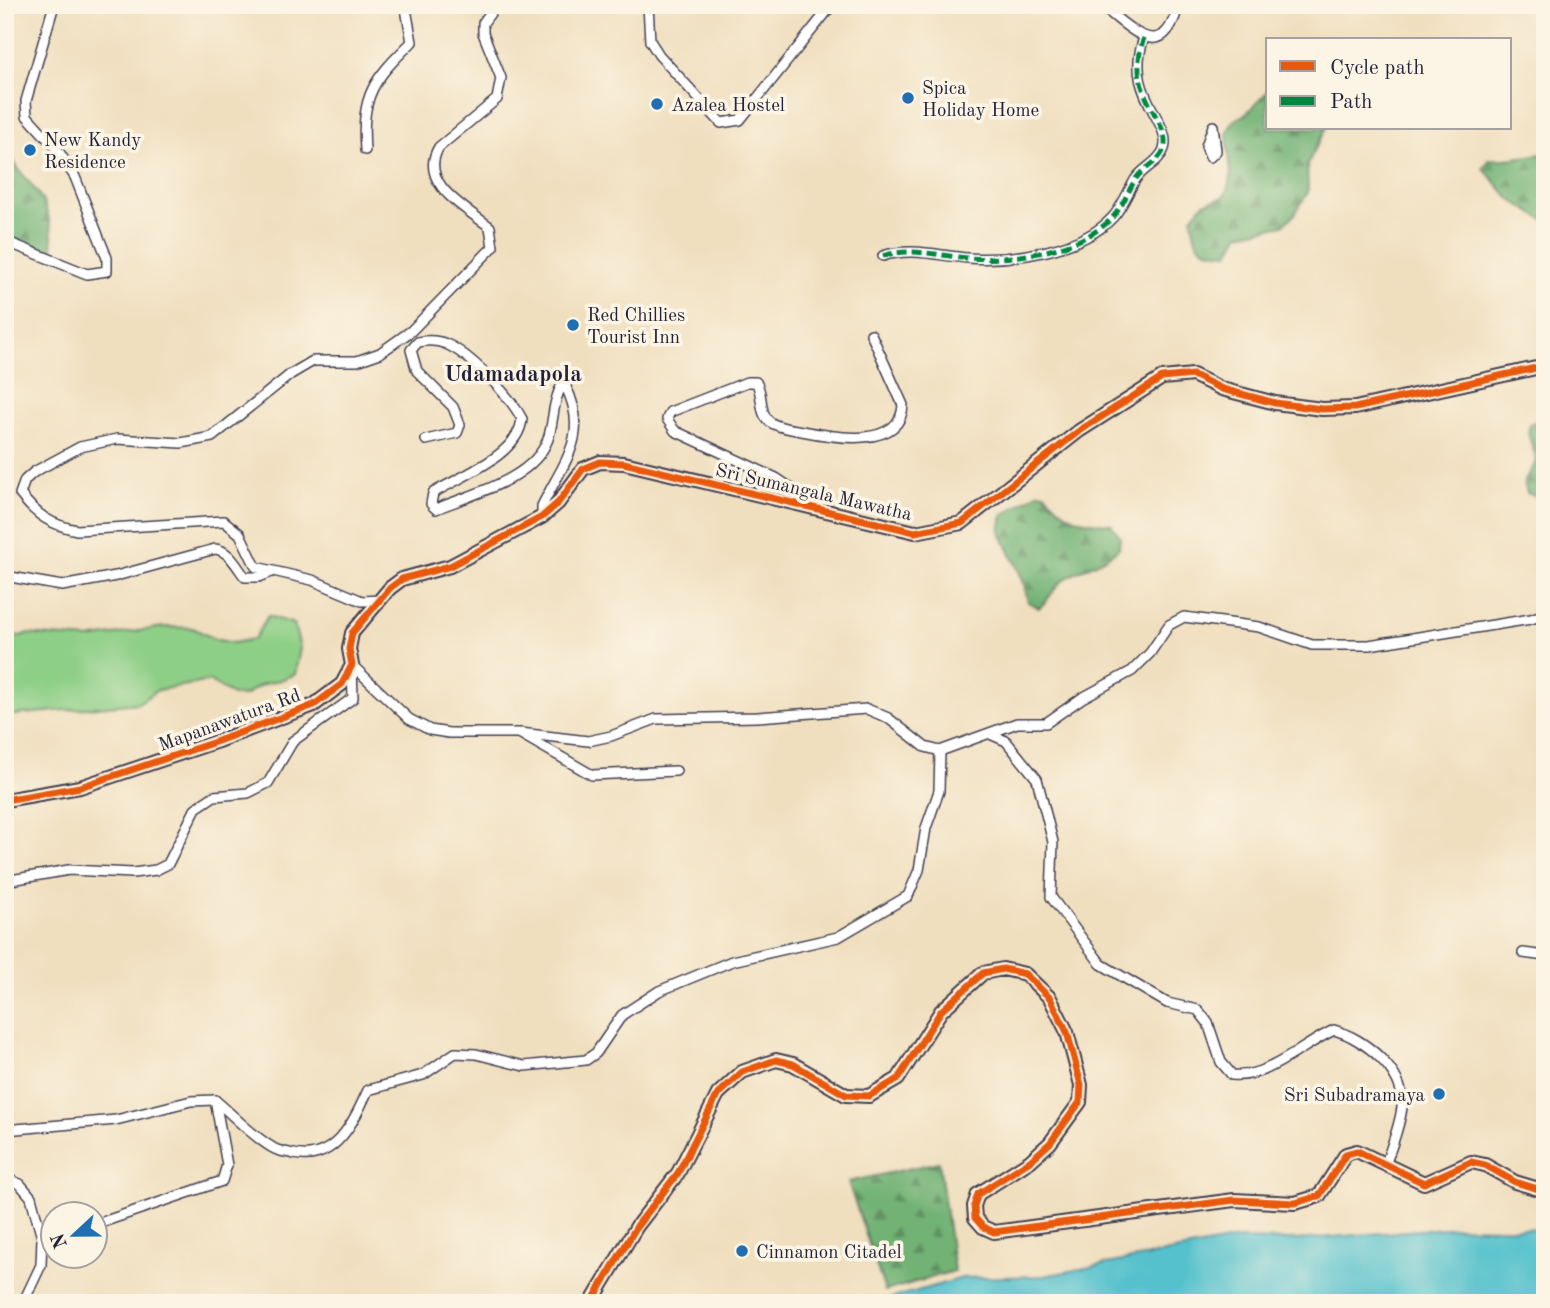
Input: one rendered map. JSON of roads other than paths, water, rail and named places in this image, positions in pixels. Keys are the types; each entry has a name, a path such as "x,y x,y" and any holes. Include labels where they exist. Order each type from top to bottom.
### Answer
{"street":[{"path":"5,241 87,274 107,271 107,258 75,177 57,149 26,116 26,101 54,5"},
{"path":"365,150 362,113 387,66 412,42 406,9 408,5"},
{"path":"383,600 362,601 312,580 257,567 240,534 224,521 77,530 60,527 35,514 20,494 24,480 34,472 80,447 117,439 181,443 212,437 291,374 313,361 357,361 380,353 421,322 493,247 490,227 443,191 433,167 433,157 439,147 497,99 501,78 483,33 483,23 496,5"},
{"path":"648,5 650,41 659,55 721,123 726,124 740,120 799,42 832,5"},
{"path":"1100,5 1144,38 1156,38 1167,33 1180,5"},
{"path":"883,256 901,251 971,259 1039,253 1066,248 1104,226 1115,215 1138,176 1156,160 1164,148 1163,132 1141,91 1137,72 1138,56 1144,38"},
{"path":"1213,126 1216,151 1210,157 1206,146 1213,126"},
{"path":"825,511 776,478 674,431 667,419 670,412 747,382 756,382 764,415 778,426 848,440 896,426 902,417 903,405 871,334"},
{"path":"426,440 457,433 460,425 453,407 417,371 411,350 418,342 432,340 447,344 464,356 513,404 522,419 514,441 499,454 433,493 431,504 436,509 507,480 532,462 548,440 557,394 561,387 566,387 576,407 577,435 542,506 542,517"},
{"name":"Sri Sumangala Mawatha","path":"383,600 390,588 402,579 450,566 542,517 558,503 583,469 600,461 624,463 915,532 962,523 1079,431 1162,378 1194,375 1222,388 1275,403 1322,409 1354,408 1545,366"},
{"path":"5,576 62,586 116,576 215,549 221,549 228,555 245,577 259,577 272,572"},
{"path":"5,881 69,870 133,873 156,870 168,864 196,808 214,796 248,793 268,783 293,741 354,698 349,649 352,633 383,600"},
{"path":"352,665 409,719 430,730 449,733 520,733 588,741 611,736 656,719 757,717 867,709 888,718 925,747 940,751 1017,723 1046,723 1082,698 1132,671 1150,653 1168,625 1184,617 1259,627 1312,645 1369,645 1531,619 1545,614"},
{"name":"Mapanawatura Rd","path":"5,800 80,787 313,705 342,684 352,665"},
{"path":"520,733 592,775 676,771"},
{"path":"990,734 1006,741 1037,779 1053,842 1051,897 1101,964 1167,1003 1198,1010 1208,1023 1221,1062 1232,1075 1247,1077 1270,1068 1334,1030 1348,1034 1369,1048 1394,1074 1403,1105 1385,1166"},
{"path":"5,1130 116,1120 191,1101 215,1100 275,1150 300,1155 314,1153 338,1143 354,1121 368,1090 423,1075 455,1053 476,1054 524,1066 586,1060 596,1053 622,1015 659,991 732,961 838,937 908,896 919,870 926,828 939,791 940,751"},
{"path":"1523,953 1545,957"},
{"path":"591,1303 637,1226 678,1173 718,1094 742,1072 776,1060 793,1064 846,1095 869,1096 898,1079 942,1012 983,973 1003,969 1025,974 1050,998 1067,1032 1081,1084 1080,1102 1050,1143 1030,1161 978,1195 974,1206 975,1218 983,1227 994,1232 1234,1199 1295,1203 1319,1196 1346,1154 1357,1151 1423,1183 1471,1162 1485,1165 1515,1182 1545,1191"},
{"path":"108,1220 222,1181 227,1165 215,1100"},
{"path":"5,1178 20,1184 31,1197 38,1223"},
{"path":"23,1303 39,1270"}],"water":[{"path":"1457,1227 1545,1229 1545,1303 875,1303 962,1278 1044,1276 1237,1239 1295,1240"}],"place":[{"name":"Spica Holiday Home","path":"908,98"},
{"name":"Azalea Hostel","path":"657,104"},
{"name":"New Kandy Residence","path":"30,150"},
{"name":"Red Chillies Tourist Inn","path":"573,325"},
{"name":"Sri Subadramaya","path":"1439,1094"},
{"name":"Cinnamon Citadel","path":"742,1251"}],"district":[{"name":"Udamadapola","path":"513,373"}]}
